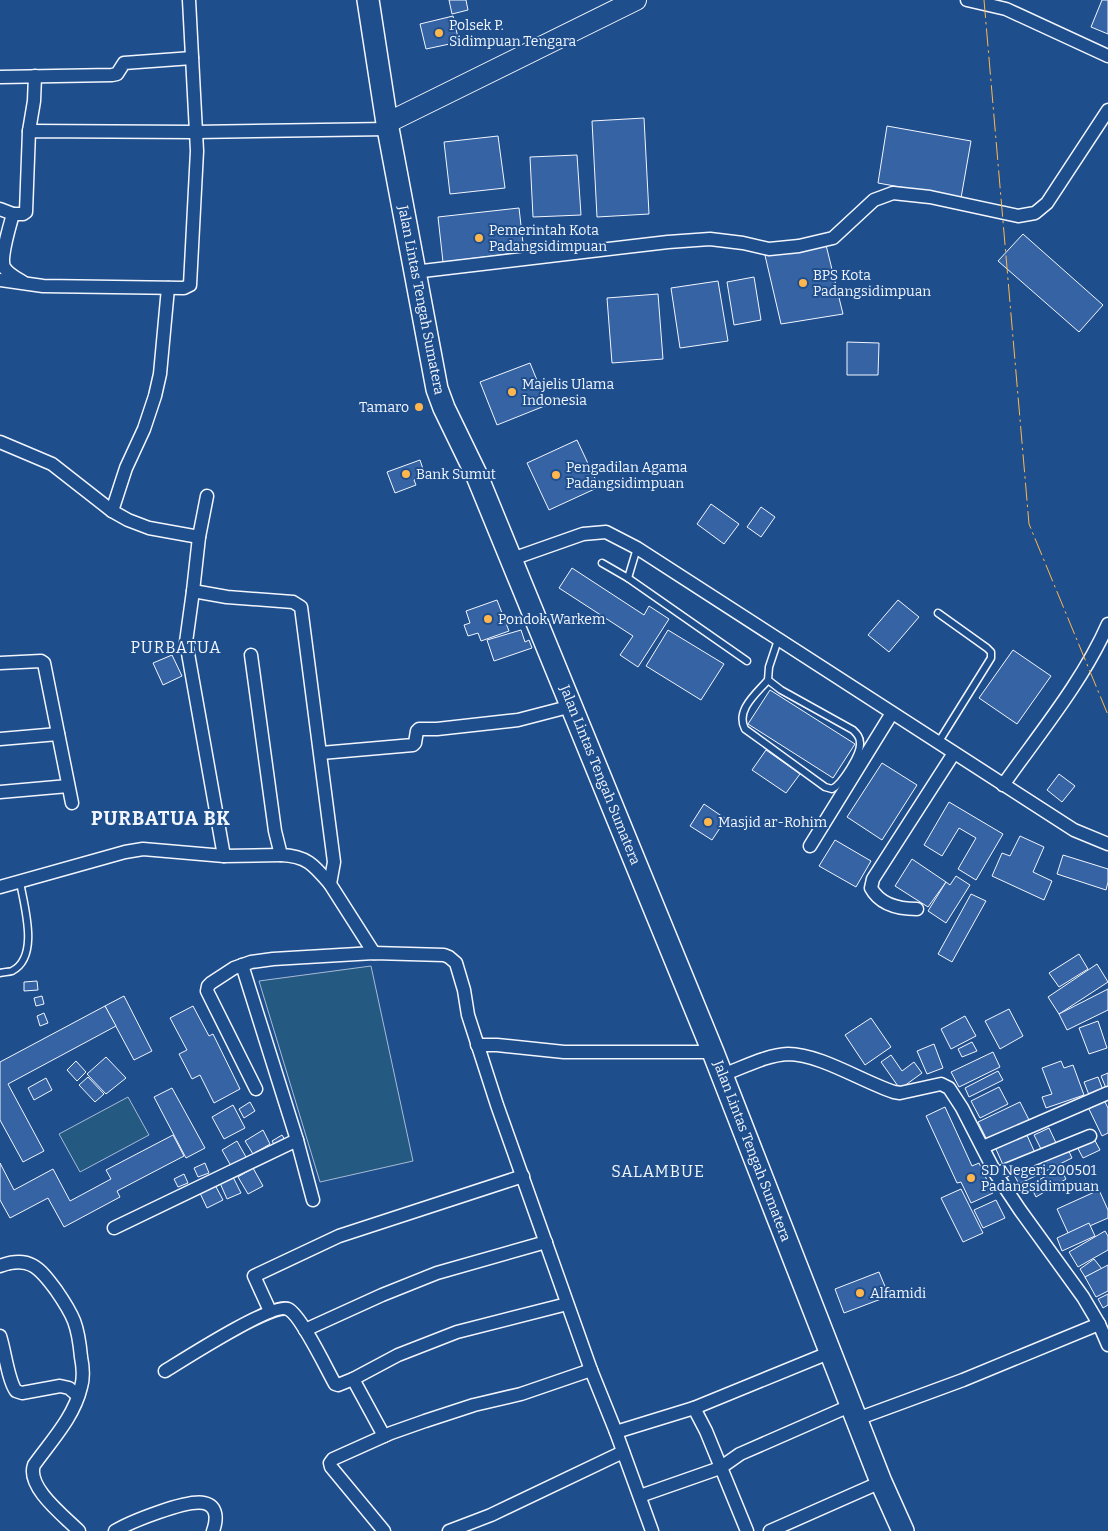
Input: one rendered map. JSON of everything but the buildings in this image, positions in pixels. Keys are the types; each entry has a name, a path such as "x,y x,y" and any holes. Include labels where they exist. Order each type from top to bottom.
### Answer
{"highway":[{"name":"Jalan Lintas Tengah Sumatera","path":"368,0 388,126 437,388 444,408 477,476 572,706 713,1052 881,1482 903,1531"}],"main road":[{"path":"388,126 636,0"}],"street":[{"path":"0,280 43,286 168,288 186,287 190,282 196,132 189,0"},
{"path":"967,0 1006,9 1108,56"},
{"path":"0,77 112,75 117,74 124,63 192,58"},
{"path":"0,209 13,214 23,214 26,212 29,131 34,108 35,76"},
{"path":"414,272 710,239 743,243 769,249 799,246 834,238 874,200 893,194 930,197 1018,216 1035,213 1047,203 1108,110"},
{"path":"29,131 196,132 388,126"},
{"path":"13,214 2,256 2,264 5,269 27,284"},
{"path":"112,511 126,468 148,420 155,396 160,374 168,288"},
{"path":"0,442 52,464 112,511 138,524 199,537"},
{"path":"207,496 199,537 186,642 224,856"},
{"path":"512,559 583,534 606,532 637,548 1074,830 1108,844"},
{"path":"193,592 227,597 293,602 301,607 334,862 330,884"},
{"path":"1003,785 1077,680 1100,643 1108,624"},
{"path":"251,655 275,830 281,855"},
{"path":"0,663 41,661 44,663 72,803"},
{"path":"321,753 412,745 416,743 416,732 419,729 437,729 518,720 572,706"},
{"path":"810,846 892,713"},
{"path":"0,739 58,734"},
{"path":"917,909 903,909 888,904 876,897 871,888 873,879 954,753"},
{"path":"0,792 68,786"},
{"path":"0,887 125,852 144,849 224,856 290,856 308,861 315,866 330,884 374,953"},
{"path":"256,1089 207,990 211,983 234,968 273,959 374,953 444,955 453,959 464,990 468,1016 477,1045 522,1176 591,1370 652,1531"},
{"path":"242,965 297,1140 313,1200"},
{"path":"477,1045 497,1044 564,1052 713,1052"},
{"path":"722,1075 773,1056 789,1054 805,1056 830,1065 894,1092 900,1093 941,1084 949,1088 962,1108 996,1174 1099,1324 1108,1345"},
{"path":"983,1147 1108,1093"},
{"path":"996,1174 1090,1136"},
{"path":"114,1228 297,1140"},
{"path":"270,1312 254,1276 339,1236 522,1176"},
{"path":"305,1330 382,1295 437,1273 546,1242"},
{"path":"0,1266 20,1262 39,1268 69,1310 77,1328 82,1363 82,1380 78,1396 68,1419 34,1465 32,1471 33,1480 38,1489 79,1531"},
{"path":"165,1371 250,1321 279,1308 291,1311 305,1330 335,1384 338,1385 398,1356 457,1332 567,1304"},
{"path":"640,1496 720,1468 740,1454 854,1412 963,1380 1099,1324"},
{"path":"0,1336 7,1360 10,1381 16,1391 22,1393 60,1386 69,1388 78,1396"},
{"path":"616,1432 694,1408 831,1352"},
{"path":"384,1531 331,1466 330,1463 333,1459 384,1436 474,1405 521,1394 591,1370"},
{"path":"353,1378 384,1436"},
{"path":"694,1408 706,1431 747,1531"},
{"path":"449,1531 491,1515 623,1452"},
{"path":"770,1531 881,1482"},
{"path":"115,1531 142,1518 166,1510 203,1502 210,1505 215,1511 216,1518 213,1531"}],"lane":[{"path":"628,578 637,548"},
{"path":"602,563 628,578 747,661"},
{"path":"938,613 987,648 991,652 992,658 938,743"},
{"path":"768,680 781,690 852,730 859,736 858,752 842,781 836,787 832,789 825,787 746,729 742,716 744,708 768,680 769,667 778,640"},
{"path":"0,973 11,971 20,963 28,949 29,935 20,882"}],"shaded area":[{"path":"371,966 413,1161 320,1182 259,981"},
{"path":"128,1097 149,1135 80,1172 59,1134"}],"power":[{"path":"984,0 1029,524 1108,715"}],"place":[{"name":"Polsek P. Sidimpuan Tengara","path":"439,33"},
{"name":"Pemerintah Kota Padangsidimpuan","path":"479,238"},
{"name":"BPS Kota Padangsidimpuan","path":"803,283"},
{"name":"Majelis Ulama Indonesia","path":"512,392"},
{"name":"Tamaro","path":"419,407"},
{"name":"Bank Sumut","path":"406,474"},
{"name":"Pengadilan Agama Padangsidimpuan","path":"556,475"},
{"name":"Pondok Warkem","path":"488,619"},
{"name":"Masjid ar-Rohim","path":"708,822"},
{"name":"SD Negeri 200501 Padangsidimpuan","path":"971,1178"},
{"name":"Alfamidi","path":"860,1293"}],"district":[{"name":"PURBATUA","path":"176,647"},
{"name":"PURBATUA BK","path":"161,818"},
{"name":"SALAMBUE","path":"658,1171"}]}
